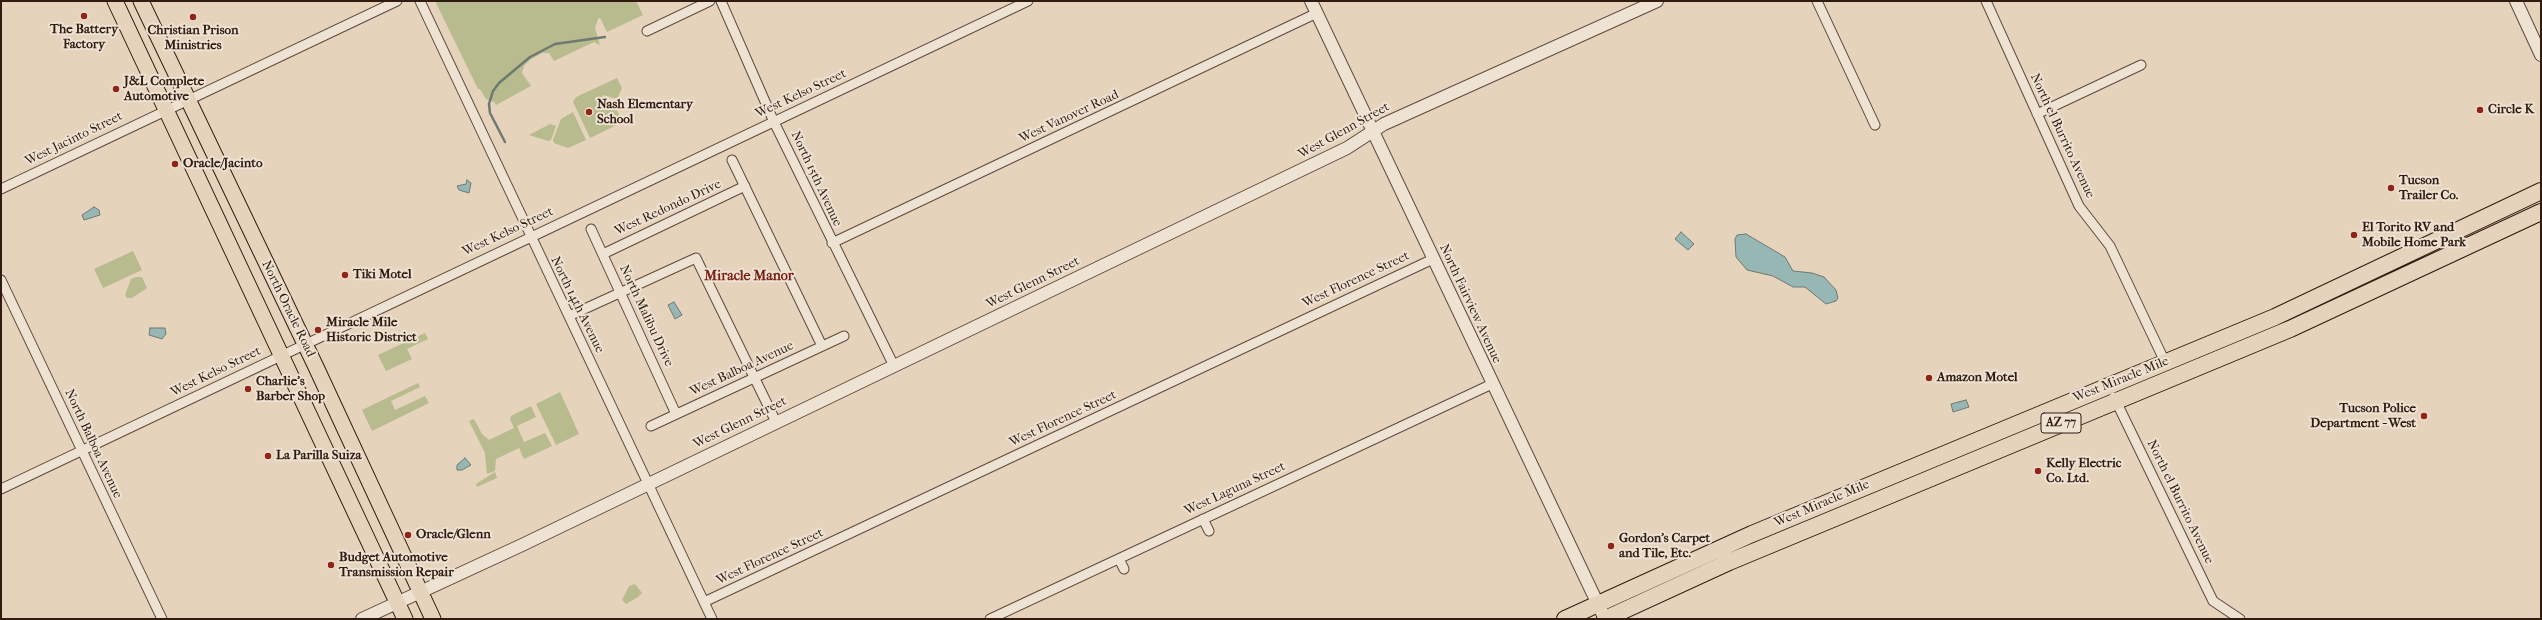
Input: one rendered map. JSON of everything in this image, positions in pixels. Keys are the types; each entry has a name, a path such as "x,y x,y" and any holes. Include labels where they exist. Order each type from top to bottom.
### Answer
{"highway":[{"name":"West Miracle Mile","path":"1565,619 1710,552 1946,452 2285,312 2541,191"},
{"name":"West Miracle Mile","path":"1605,619 1717,567 2290,329 2541,212"},
{"path":"1854,510 1854,502 1863,495 1941,461 1946,452"}],"main road":[{"name":"North Oracle Road","path":"115,1 405,619"},
{"name":"North Oracle Road","path":"141,1 305,344 433,619"}],"street":[{"name":"West Jacinto Street","path":"1,189 187,99 397,1"},
{"name":"North 14th Avenue","path":"420,1 712,619"},
{"path":"647,31 710,1"},
{"name":"North 15th Avenue","path":"721,1 774,122 832,244 894,366"},
{"name":"West Kelso Street","path":"1,489 530,236 1028,1"},
{"name":"North Fairview Avenue","path":"1312,1 1432,259 1605,619"},
{"name":"West Glenn Street","path":"362,619 522,545 648,483 1347,148 1374,132 1384,124 1402,115 1657,1"},
{"path":"1817,1 1874,125"},
{"name":"North el Burrito Avenue","path":"1987,1 2079,206 2110,246 2165,362"},
{"path":"2516,1 2541,55"},
{"name":"West Vanover Road","path":"832,244 1317,13"},
{"path":"2037,114 2141,65"},
{"path":"732,160 746,186 822,346"},
{"name":"West Redondo Drive","path":"603,254 746,186"},
{"name":"North Malibu Drive","path":"591,229 676,414"},
{"path":"569,316 696,258 776,422"},
{"name":"West Florence Street","path":"704,602 1432,259"},
{"name":"North Balboa Avenue","path":"1,280 162,619"},
{"name":"West Balboa Avenue","path":"651,426 844,336"},
{"name":"West Laguna Street","path":"990,619 1010,615 1119,559 1492,384"},
{"name":"North el Burrito Avenue","path":"2108,385 2213,601 2240,619"},
{"path":"1203,519 1209,531"},
{"path":"1119,559 1124,570"}],"green space":[{"path":"435,1 636,1 643,15 607,32 600,18 598,19 595,28 600,45 594,42 554,61 549,53 542,53 530,60 524,66 522,73 531,86 496,105 494,102 486,99 480,89 478,89"},
{"path":"617,78 622,88 617,99 603,95 600,102 616,109 623,122 590,138 573,102 576,97"},
{"path":"573,112 586,140 568,148 554,143 553,140 561,119"},
{"path":"550,124 556,126 551,140 548,141 529,135"},
{"path":"133,251 142,270 103,288 94,269"},
{"path":"142,277 147,288 132,298 127,298 125,295 131,279"},
{"path":"425,333 428,339 407,349 412,359 386,371 378,355"},
{"path":"418,383 420,387 391,401 395,410 425,396 429,403 372,431 362,410"},
{"path":"560,392 579,434 556,445 536,404"},
{"path":"531,406 536,417 517,426 524,442 545,433 552,446 524,459 519,448 496,459 495,471 487,474 485,453 469,421 474,419 482,434 489,440 514,428 510,419 511,416"},
{"path":"495,472 497,478 477,487 476,484"},
{"path":"635,584 642,593 626,604 622,600 629,586"}],"water":[{"path":"467,180 471,183 469,193 459,190 457,186 466,184"},
{"path":"94,207 99,210 100,215 84,220 82,215"},
{"path":"1681,232 1694,244 1688,250 1675,239"},
{"path":"1746,234 1785,257 1793,271 1812,273 1824,277 1836,290 1838,298 1836,301 1826,304 1805,287 1793,287 1773,276 1747,270 1736,257 1735,239 1737,235"},
{"path":"674,302 682,315 675,319 668,305"},
{"path":"150,328 165,328 166,334 162,339 149,335"},
{"path":"1966,400 1969,407 1953,412 1951,404"},
{"path":"465,458 471,465 462,470 457,470 457,465"}],"waterway":[{"path":"505,142 490,113 489,104 493,91 499,83 530,57 555,44 605,37"}],"place":[{"name":"The Battery Factory","path":"84,16"},
{"name":"Christian Prison Ministries","path":"193,17"},
{"name":"J&L Complete Automotive","path":"116,89"},
{"name":"Circle K","path":"2480,110"},
{"name":"Nash Elementary School","path":"589,112"},
{"name":"Oracle/Jacinto","path":"175,164"},
{"name":"Tucson Trailer Co.","path":"2391,188"},
{"name":"El Torito RV and Mobile Home Park","path":"2354,235"},
{"name":"Tiki Motel","path":"345,275"},
{"name":"Miracle Mile Historic District","path":"318,330"},
{"name":"Amazon Motel","path":"1929,378"},
{"name":"Charlie's Barber Shop","path":"248,389"},
{"name":"Tucson Police Department - West","path":"2424,416"},
{"name":"La Parilla Suiza","path":"268,456"},
{"name":"Kelly Electric Co. Ltd.","path":"2038,471"},
{"name":"Oracle/Glenn","path":"408,535"},
{"name":"Gordon's Carpet and Tile, Etc.","path":"1611,546"},
{"name":"Budget Automotive Transmission Repair","path":"331,565"}],"district":[{"name":"Miracle Manor","path":"749,277"}]}
